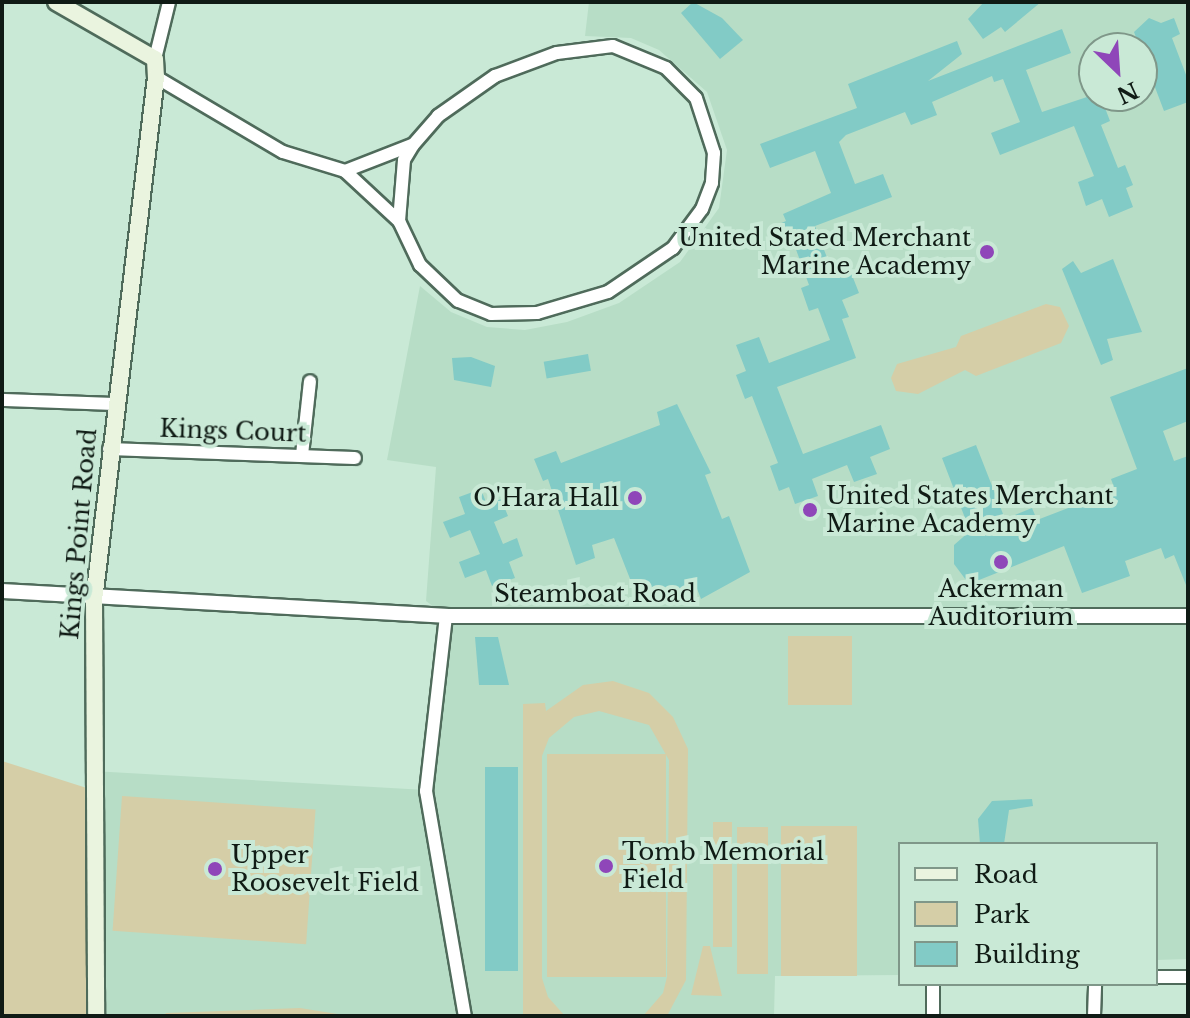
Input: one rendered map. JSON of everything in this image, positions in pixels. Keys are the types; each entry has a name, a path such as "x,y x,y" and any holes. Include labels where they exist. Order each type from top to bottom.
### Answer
{"main road":[{"path":"56,2 155,59"},
{"name":"Kings Point Road","path":"96,1016 94,600 109,449 156,77 155,59"}],"street":[{"path":"155,59 169,2"},
{"path":"156,77 283,152 345,171 399,221 420,265 458,301 491,314 537,313 608,292 652,266 690,227 712,183 710,130 696,98 666,68 613,46 557,53 495,76 438,116 404,160 399,221"},
{"path":"345,171 413,145"},
{"path":"302,455 310,381"},
{"path":"2,400 115,404"},
{"name":"Kings Court","path":"109,449 355,458"},
{"name":"Steamboat Road","path":"2,591 94,600 446,616 1188,616"},
{"path":"446,616 426,791 465,1016"},
{"path":"1158,977 1188,977"},
{"path":"933,986 933,1016"},
{"path":"1094,1016 1095,986"}],"shaded area":[{"name":"United States Merchant Marine Academy","path":"589,2 1188,2 1188,959 1158,960 1158,842 898,842 898,975 775,976 774,1016 96,1016 92,771 426,790 446,616 426,601 436,467 387,460 420,286 451,312 487,327 525,330 567,322 619,303 680,262 719,208 727,150 707,92 659,50 631,38 585,36"}],"green space":[{"path":"1046,304 1060,307 1069,326 1061,343 976,376 965,370 918,394 896,391 891,378 897,364 956,347 961,336"},
{"path":"788,636 852,636 852,705 788,705"},
{"path":"613,681 649,693 673,717 688,749 686,980 667,1016 643,1016 663,993 667,977 669,760 649,725 599,711 574,717 549,738 542,756 542,978 548,997 565,1016 523,1016 523,704 545,703 546,711 583,685"},
{"name":"Tomb Memorial Field","path":"547,754 666,754 666,977 547,977"},
{"path":"2,761 93,790 96,1016 2,1016"},
{"name":"Upper Roosevelt Field","path":"122,796 316,810 306,944 113,931"},
{"path":"713,822 732,822 732,947 713,947"},
{"path":"781,826 857,826 857,976 781,976"},
{"path":"737,827 768,827 768,974 737,974"},
{"path":"703,946 710,946 722,996 691,995"},
{"path":"300,1008 350,1016 164,1016 166,1013"}],"building":[{"path":"693,2 722,18 743,40 720,59 681,13"},
{"path":"984,2 1041,2 1005,32 1001,27 983,39 968,19"},
{"path":"1149,18 1161,23 1174,18 1180,34 1172,38 1188,80 1188,102 1164,111 1158,95 1158,32 1134,32"},
{"path":"1062,29 1071,53 1026,70 1042,112 1078,100 1078,112 1107,112 1110,121 1101,125 1118,168 1125,165 1133,185 1126,188 1133,207 1109,217 1102,199 1086,206 1078,182 1094,176 1074,126 1000,155 991,133 1020,122 1003,79 994,82 992,76 932,102 937,115 911,125 905,112 846,135 839,142 855,184 883,174 892,197 815,226 834,276 850,270 859,293 842,300 849,317 842,319 856,358 777,387 803,454 881,425 890,449 870,457 877,474 854,482 847,465 812,479 818,496 795,504 789,487 779,491 770,466 778,463 752,396 745,399 736,375 746,371 736,345 759,337 769,363 830,340 818,308 809,311 801,288 809,285 794,244 785,247 777,225 786,221 783,214 831,193 815,151 770,168 760,144 857,108 848,84 957,41 962,54 928,81"},
{"path":"1113,259 1142,332 1107,339 1113,360 1101,365 1062,269 1073,261 1081,273"},
{"path":"588,354 591,371 547,379 544,362"},
{"path":"471,357 495,366 491,387 454,380 452,358"},
{"path":"1188,368 1188,421 1163,431 1174,461 1188,456 1188,590 1174,555 1165,559 1161,548 1125,561 1130,576 1082,593 1064,546 969,584 954,564 954,545 970,531 942,458 976,445 1005,519 1032,508 1037,520 1115,490 1111,479 1137,469 1110,397"},
{"name":"O'Hara Hall","path":"677,404 711,473 705,475 722,519 729,516 750,572 701,599 696,586 653,602 646,584 634,589 614,538 592,545 595,558 576,565 548,479 543,481 534,459 556,451 561,463 660,425 657,412"},
{"path":"481,489 487,505 501,499 508,516 494,522 503,544 517,538 523,556 509,562 515,578 492,586 486,570 465,578 459,562 480,554 470,530 450,538 443,522 465,514 459,497"},
{"path":"475,637 498,637 509,685 479,685"},
{"path":"485,767 518,767 518,971 485,971"},
{"path":"1032,799 1033,806 1009,810 1004,842 980,842 978,819 992,801"}],"place":[{"name":"United Stated Merchant Marine Academy","path":"987,252"},
{"name":"O'Hara Hall","path":"635,498"},
{"name":"United States Merchant Marine Academy","path":"810,510"},
{"name":"Ackerman Auditorium","path":"1001,562"},
{"name":"Tomb Memorial Field","path":"606,866"},
{"name":"Upper Roosevelt Field","path":"215,869"}]}
